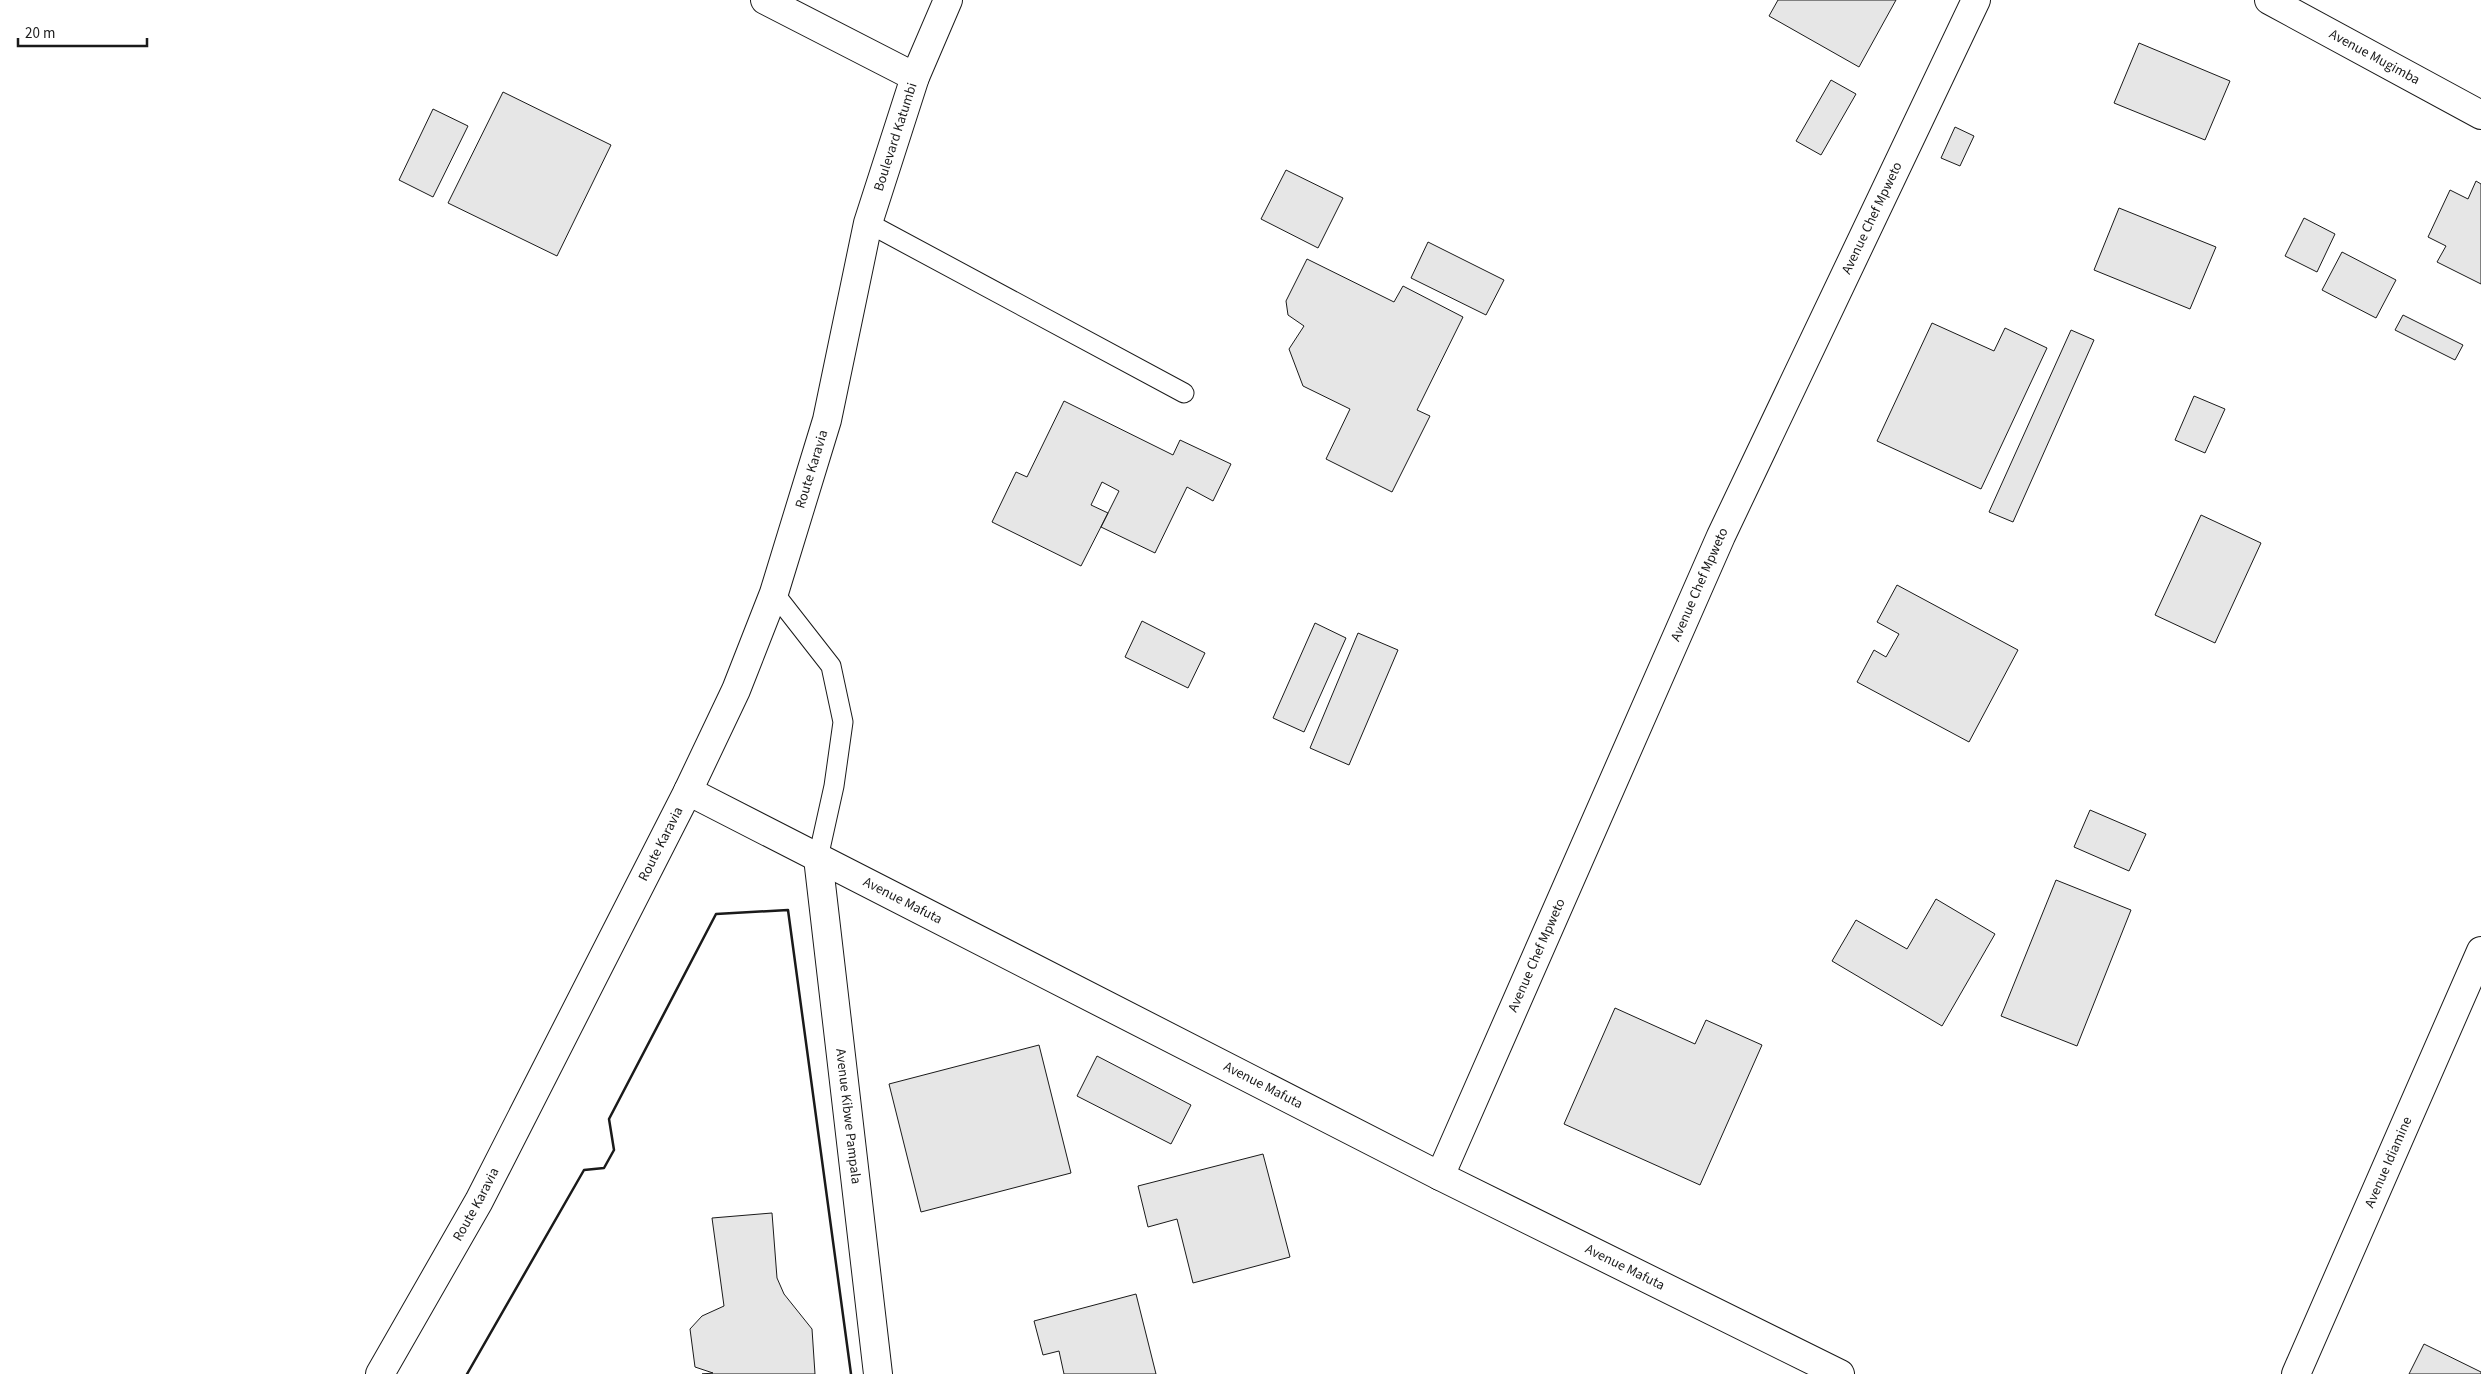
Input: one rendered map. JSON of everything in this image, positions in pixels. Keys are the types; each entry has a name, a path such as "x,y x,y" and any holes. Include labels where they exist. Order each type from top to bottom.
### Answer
{"street":[{"path":"765,0 915,77"},
{"name":"Boulevard Katumbi","path":"856,279 868,223 915,77 948,0"},
{"name":"Avenue Chef Mpweto","path":"1440,1176 1720,536 1976,0"},
{"name":"Avenue Mugimba","path":"2269,0 2481,115"},
{"name":"Route Karavia","path":"380,1374 479,1201 688,792 736,690 774,593 827,420 856,279"},
{"name":"Avenue Mafuta","path":"688,792 1440,1176 1840,1374"},
{"name":"Avenue Kibwe Pampala","path":"818,858 878,1374"},
{"name":"Avenue Idiamine","path":"2296,1374 2481,951"}],"lane":[{"path":"868,223 1184,393"},
{"path":"774,593 831,666 843,722 834,786 818,858"}],"building":[{"path":"1778,0 1896,0 1859,67 1769,16"},
{"path":"2139,43 2230,81 2205,140 2114,103"},
{"path":"1831,80 1856,94 1821,155 1796,141"},
{"path":"503,92 611,145 557,256 448,203"},
{"path":"433,109 468,126 433,197 399,180"},
{"path":"1955,127 1974,136 1960,166 1941,158"},
{"path":"1286,170 1343,198 1318,248 1261,219"},
{"path":"2476,181 2481,184 2481,284 2437,262 2446,246 2428,237 2450,190 2468,199"},
{"path":"2119,208 2216,247 2190,309 2094,270"},
{"path":"2304,218 2335,234 2317,272 2285,256"},
{"path":"1428,242 1504,280 1486,315 1411,278"},
{"path":"2342,252 2396,280 2376,318 2322,290"},
{"path":"1307,259 1394,302 1403,286 1463,317 1417,410 1430,416 1392,492 1326,459 1350,409 1303,386 1289,349 1304,326 1288,315 1286,301"},
{"path":"2403,315 2463,345 2455,360 2395,330"},
{"path":"1932,323 1994,351 2005,328 2047,348 1981,489 1877,441"},
{"path":"2071,330 2094,340 2013,522 1989,512"},
{"path":"2194,396 2225,409 2205,453 2175,440"},
{"path":"1064,401 1173,455 1180,440 1231,464 1213,501 1187,487 1155,553 1101,527 1108,513 1081,566 992,522 1016,472 1027,477","holes":["1102,482 1119,491 1108,513 1091,505"]},
{"path":"2201,515 2261,543 2215,643 2155,615"},
{"path":"1897,585 2018,650 1969,742 1857,682 1874,650 1886,657 1899,634 1877,622"},
{"path":"1142,621 1205,653 1188,688 1125,657"},
{"path":"1315,623 1346,638 1304,732 1273,718"},
{"path":"1358,633 1398,650 1349,765 1310,748"},
{"path":"2090,810 2146,834 2129,871 2074,847"},
{"path":"2056,880 2131,910 2077,1046 2001,1016"},
{"path":"1936,899 1995,934 1942,1026 1832,961 1856,920 1907,949"},
{"path":"1615,1008 1695,1044 1706,1020 1762,1045 1700,1185 1564,1124"},
{"path":"1039,1045 1071,1173 921,1212 889,1084"},
{"path":"1097,1056 1191,1105 1171,1144 1077,1096"},
{"path":"1263,1154 1290,1257 1193,1283 1177,1219 1148,1227 1138,1186"},
{"path":"772,1213 777,1278 784,1294 812,1329 815,1374 702,1374 713,1373 695,1367 690,1329 702,1316 724,1306 712,1218"},
{"path":"1136,1294 1156,1374 1064,1374 1059,1351 1043,1355 1034,1321"},
{"path":"2424,1344 2481,1372 2481,1374 2409,1374"}],"wall":[{"path":"467,1374 584,1170 604,1168 614,1150 609,1119 716,914 788,910 851,1374"}]}
